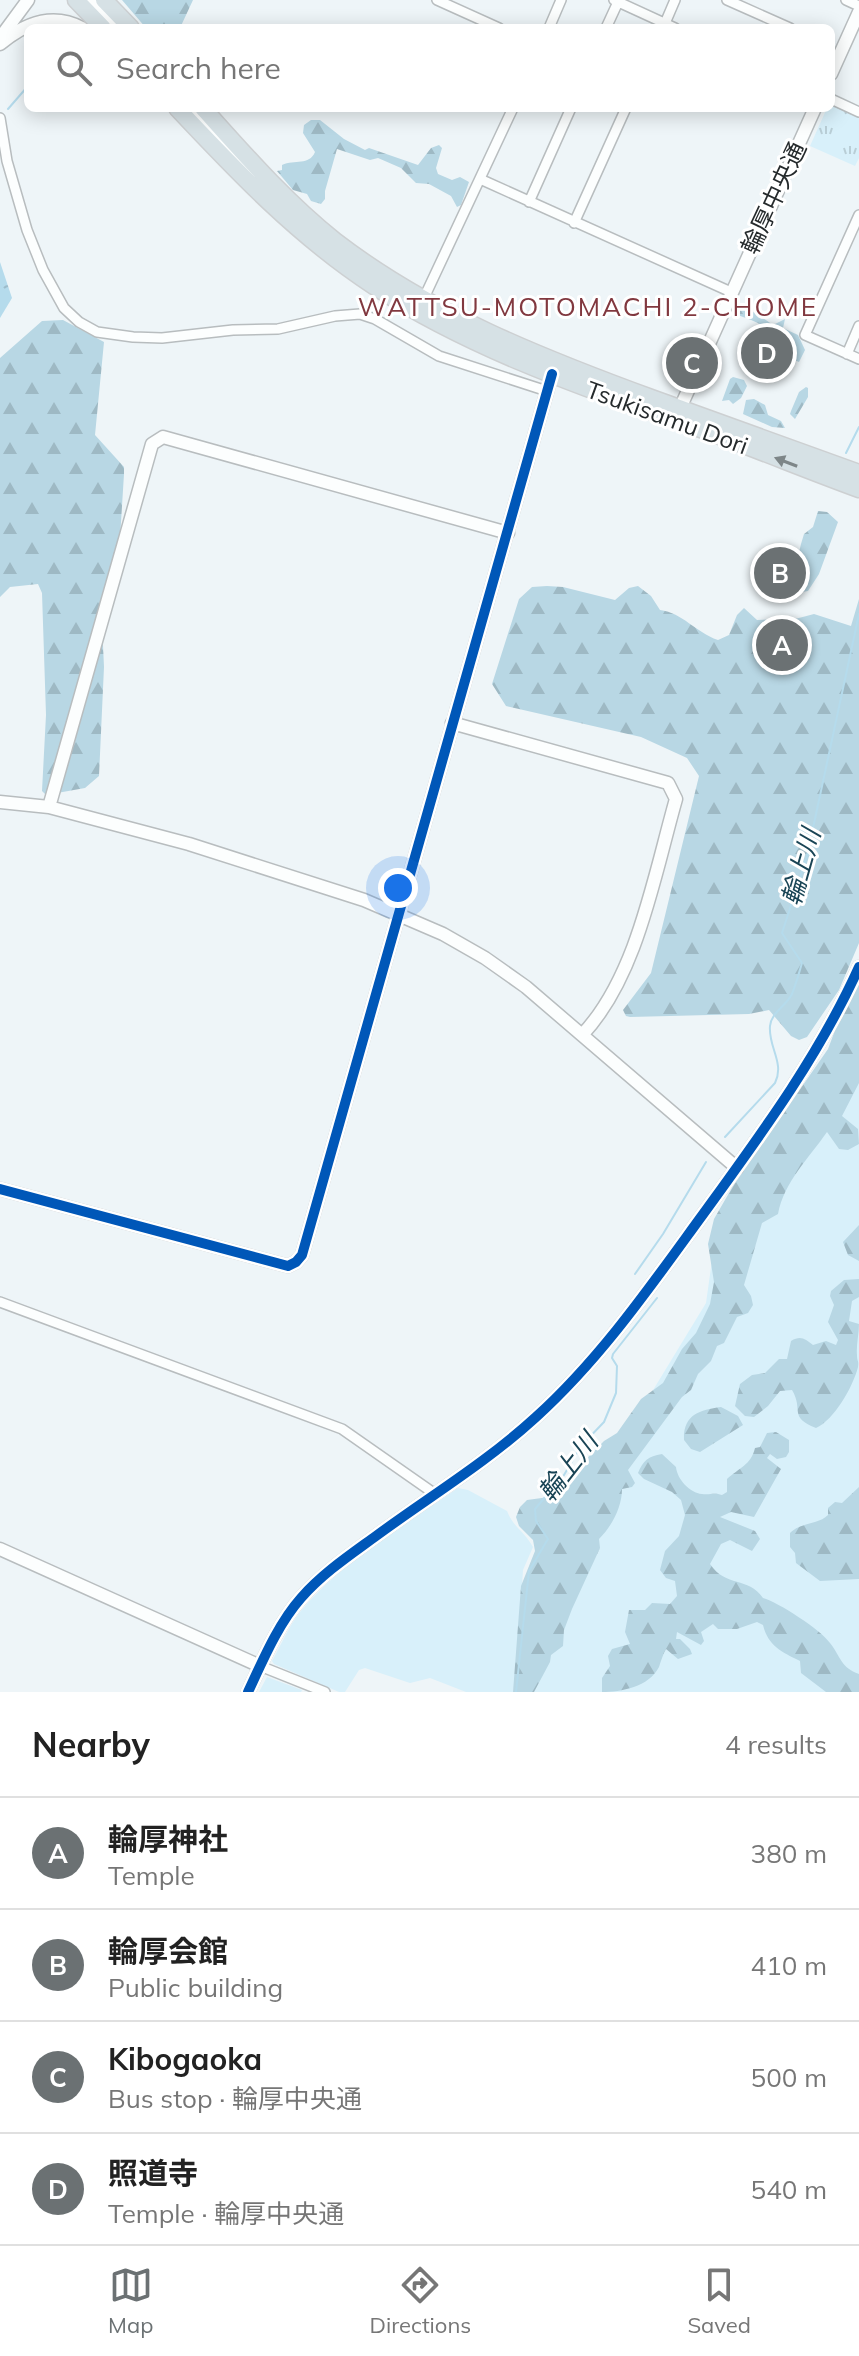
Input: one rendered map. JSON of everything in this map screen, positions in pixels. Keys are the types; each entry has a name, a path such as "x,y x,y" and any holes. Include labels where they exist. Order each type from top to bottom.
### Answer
{"highway":[{"path":"76,0 107,24"},
{"path":"104,0 127,24"},
{"name":"Tsukisamu Dori","path":"181,112 266,200 317,245 373,285 859,489"},
{"name":"Tsukisamu Dori","path":"207,112 276,188 336,241 421,306 550,382 677,414 859,473"}],"street":[{"path":"0,41 28,0"},
{"path":"87,0 108,24"},
{"path":"437,0 490,24"},
{"path":"551,24 561,0"},
{"path":"665,24 675,0"},
{"path":"727,0 781,24"},
{"path":"836,49 859,9 846,0"},
{"path":"607,24 616,1 660,24"},
{"path":"31,24 59,20 70,24"},
{"path":"0,41 24,27"},
{"path":"835,101 859,112"},
{"path":"172,112 226,167 266,200"},
{"path":"195,112 296,215 334,247 421,306 511,112"},
{"path":"529,202 569,112"},
{"path":"574,223 624,112"},
{"name":"輪厚中央通","path":"677,414 813,112"},
{"path":"0,118 7,161 27,230 43,270 64,308 79,322 97,332 162,338 233,330 278,329 335,316 360,314 375,319 439,356 550,382 302,1255 288,1266 0,1189"},
{"path":"480,179 731,292"},
{"path":"859,215 805,335 859,359"},
{"path":"847,354 859,326"},
{"path":"49,807 152,444 157,439 163,437 508,533"},
{"path":"452,723 668,783 673,790 676,799 631,954 601,1015 582,1035"},
{"path":"0,802 49,807 120,824 226,855 400,914 485,958 526,987 737,1168"},
{"path":"248,1692 301,1598 336,1565 516,1434 571,1382 641,1299 737,1168 819,1047 859,967"},
{"path":"0,1302 342,1429 435,1494"},
{"path":"0,1549 325,1692"}],"green space":[{"path":"122,0 193,0 182,24 143,24"},
{"path":"835,107 859,118 859,158 855,166 810,146 825,112 835,112"},
{"path":"311,120 320,120 344,139 365,150 369,148 418,165 431,148 439,145 442,148 436,168 438,174 452,180 460,177 469,182 461,205 457,207 451,196 429,184 416,183 401,168 378,158 370,160 337,149 325,199 321,204 311,201 307,194 293,190 277,171 287,163 309,159 315,152 303,133 304,125"},
{"path":"739,308 756,313 773,325 785,319 783,328 798,335 805,350 799,362 785,356 775,346 768,329 738,315"},
{"path":"63,320 104,342 95,435 124,467 124,474 118,570 101,602 104,667 99,776 85,788 46,795 42,791 46,715 42,593 38,584 10,587 0,597 0,358 42,321"},
{"path":"733,377 744,380 747,386 741,398 733,404 729,400 722,401"},
{"path":"806,387 808,397 795,419 791,411 799,392"},
{"path":"754,399 765,405 768,415 781,421 785,428 772,427 743,414 746,400"},
{"path":"818,511 827,512 838,522 819,574 808,591 802,592 793,587 793,570 804,534 813,527"},
{"path":"547,586 615,600 629,588 638,586 651,596 660,610 676,615 718,640 729,635 737,615 744,608 757,620 795,619 814,614 851,626 859,599 859,943 839,990 807,1037 799,1040 791,1036 769,1010 749,1014 626,1016 623,1010 651,973 699,776 687,758 641,737 506,706 492,684 519,599 532,587"},
{"path":"859,975 859,1083 842,1116 858,1129 859,1144 848,1150 839,1149 827,1132 791,1181 778,1214 762,1223 744,1285 753,1305 748,1313 737,1317 724,1343 717,1346 711,1361 698,1374 691,1390 682,1397 628,1470 635,1483 622,1489 615,1516 599,1539 600,1548 564,1630 563,1646 551,1655 534,1692 513,1692 521,1586 535,1551 533,1540 519,1526 516,1517 520,1507 527,1500 549,1497 604,1441 617,1433 641,1399 663,1383 682,1349 696,1333 710,1304 714,1282 708,1244 714,1219 733,1186 828,1049"},
{"path":"859,984 859,1692 524,1692 616,1451 706,1303 718,1218 830,1053"},
{"path":"859,1225 859,1261 848,1255 843,1242"},
{"path":"859,1279 859,1297 852,1301 849,1321 859,1324 858,1367 852,1384 836,1410 816,1428 807,1424 799,1416 792,1390 780,1391 754,1417 745,1416 735,1406 740,1384 752,1375 765,1373 779,1359 787,1359 791,1341 800,1338 813,1345 826,1341 836,1345 838,1340 828,1322 834,1305 831,1291 844,1280"},
{"path":"721,1407 738,1416 743,1425 700,1452 691,1449 684,1440 689,1419 699,1412"},
{"path":"776,1432 789,1440 789,1452 786,1457 777,1459 770,1454 767,1458 781,1469 754,1517 731,1512 720,1517 755,1531 760,1539 752,1551 730,1540 721,1544 710,1564 723,1576 751,1587 763,1598 818,1631 845,1665 859,1674 859,1692 826,1692 801,1673 800,1661 777,1648 768,1638 763,1625 757,1622 737,1629 718,1629 713,1624 701,1632 704,1641 701,1645 677,1632 676,1639 680,1639 692,1654 678,1659 666,1649 659,1667 642,1684 602,1692 602,1678 610,1666 608,1656 612,1649 630,1644 625,1632 629,1610 645,1610 652,1603 670,1604 677,1596 675,1581 666,1578 660,1570 665,1551 679,1536 685,1515 681,1500 672,1492 644,1479 638,1473 642,1465 662,1454 676,1467 689,1488 697,1493 722,1495 727,1492 727,1479 748,1462 767,1433"},
{"path":"859,1487 859,1579 820,1581 796,1563 795,1553 790,1547 790,1533 824,1518 828,1515 828,1508 835,1502 842,1503"},
{"path":"458,1488 468,1490 507,1511 533,1547 523,1570 513,1692 466,1692 430,1678 410,1683 365,1668 359,1670 345,1692 339,1692 274,1664 272,1661 292,1623 335,1576"},
{"path":"267,1677 302,1690 259,1692"}],"water":[{"path":"0,262 12,298 0,318"}],"waterway":[{"path":"8,109 24,91"},
{"name":"輪上川","path":"846,453 859,427"},
{"name":"輪上川","path":"725,1137 778,1076 770,1034 771,1021 792,994 802,963 782,933 807,856 859,614"},
{"name":"輪上川","path":"635,1274 706,1162"},
{"name":"輪上川","path":"516,1692 529,1571 548,1539 536,1521 535,1509 564,1475 581,1446 604,1422 616,1393 617,1366 613,1354 657,1298"}],"cycle path":[{"path":"0,1189 288,1266 302,1255 552,374"},
{"path":"248,1692 278,1631 309,1589 347,1557 517,1433 559,1395 603,1347 663,1270 786,1096 825,1033 859,967"}],"place":[{"name":"照道寺","path":"767,353"},
{"name":"Kibogaoka","path":"692,363"},
{"name":"輪厚会館","path":"780,573"},
{"name":"輪厚神社","path":"782,645"}],"district":[{"name":"WATTSU-MOTOMACHI 2-CHOME","path":"588,307"}]}
